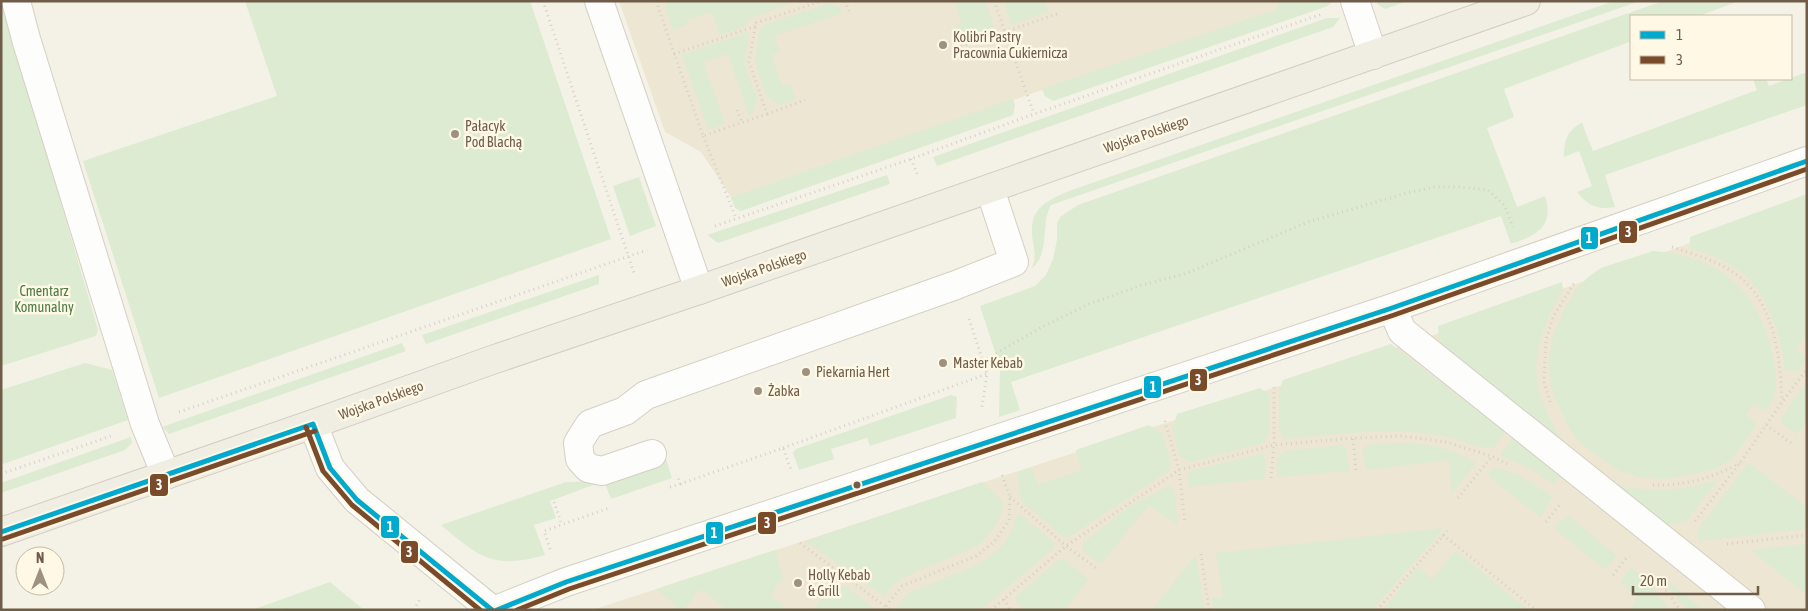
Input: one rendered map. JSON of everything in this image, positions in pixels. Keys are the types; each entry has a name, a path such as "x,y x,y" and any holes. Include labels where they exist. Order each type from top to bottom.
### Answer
{"main road":[{"name":"Wojska Polskiego","path":"1,532 1526,1"}],"street":[{"path":"16,1 26,39 145,424 152,445 166,475"},
{"path":"599,1 699,290"},
{"path":"1355,2 1374,54"},
{"path":"496,610 576,578 1392,308 1807,161"},
{"path":"652,454 602,471 588,468 580,458 578,443 590,424 625,410 646,394 956,285 1014,262 990,189"},
{"path":"1392,308 1402,331 1751,610"},
{"path":"313,424 330,468 357,500 492,610"}],"path":[{"path":"543,1 635,276"},
{"path":"656,1 703,136 736,218"},
{"path":"767,114 749,62 756,22 821,1"},
{"path":"845,1 848,11"},
{"path":"994,1 1034,114"},
{"path":"1,474 911,159 1355,2"},
{"path":"952,50 1057,14"},
{"path":"674,54 756,26"},
{"path":"703,136 805,100"},
{"path":"737,110 742,123"},
{"path":"911,159 919,178"},
{"path":"983,361 1042,327 1089,304 1138,286 1187,273 1308,222 1407,193 1435,187 1488,190 1505,206 1525,261"},
{"path":"1670,246 1733,272 1750,287 1763,307 1773,328 1780,371 1782,402"},
{"path":"1550,404 1544,382 1546,340 1553,317 1576,278"},
{"path":"1674,549 1740,463 1807,369"},
{"path":"783,448 986,374"},
{"path":"1271,478 1274,445 1274,383"},
{"path":"1164,420 1179,470 1185,523"},
{"path":"1458,498 1518,424"},
{"path":"1766,425 1791,442"},
{"path":"991,610 1066,546 1179,470 1274,445 1402,436 1446,442 1491,456 1516,468"},
{"path":"1353,438 1356,470"},
{"path":"1645,485 1674,486 1723,472 1740,463"},
{"path":"884,608 902,586 976,556 995,541 1009,520 1010,497 1002,473"},
{"path":"662,490 680,484 678,475"},
{"path":"1010,497 1066,546 1097,569"},
{"path":"554,502 562,525"},
{"path":"550,549 544,531 617,506"},
{"path":"1377,610 1447,531"},
{"path":"1443,535 1536,610"},
{"path":"1674,549 1807,535"},
{"path":"798,542 884,608 890,610"},
{"path":"1613,575 1631,553"},
{"path":"1200,554 1209,610"},
{"path":"1662,586 1680,610"},
{"path":"1004,599 1010,610"}],"shaded area":[{"path":"619,1 1301,1 731,197 701,152 665,132"},
{"path":"1807,201 1807,610 592,610 1420,340"}],"green space":[{"name":"Cmentarz Komunalny","path":"2,1 98,330 96,336 1,366"},
{"path":"245,1 530,1 611,239 159,398 83,161 277,96"},
{"path":"668,1 797,1 746,20 748,25 720,35 712,12 686,20 687,25 673,30 665,7"},
{"path":"955,1 985,1 995,30 959,43 954,27 962,24"},
{"path":"1004,1 1045,1 1049,11 1011,25"},
{"path":"1279,1 1333,1 1328,6 1053,101 1045,96 1042,89 1277,9"},
{"path":"1378,1 1408,1 1385,9 1377,4"},
{"path":"1614,1 1640,1 1051,205 1046,221 1041,255 1031,269 1035,256 1032,231 1035,215 1044,204 1059,195"},
{"path":"1663,1 1739,1 1702,15 1630,15 1630,42 1504,89 1514,117 1487,128 1517,207 1545,196 1547,207 1545,223 1541,229 1528,237 1511,244 1501,216 1011,382 1020,410 999,417 1000,367 980,306 1035,286 1046,275 1053,259 1057,240 1057,223 1060,217 1078,205"},
{"path":"831,3 841,8 842,13 774,36 780,52 771,55 782,86 790,84 796,99 779,105 767,96 755,62 759,32 766,24"},
{"path":"1327,18 1340,18 1333,27 937,166 933,157"},
{"path":"749,32 744,64 757,99 752,114 749,115 728,54 703,62 725,123 708,130 682,55"},
{"path":"1807,72 1807,105 1605,175 1615,207 1603,208 1594,206 1585,201 1577,192 1592,186 1579,151 1564,157 1564,151 1567,137 1573,129 1582,123 1593,151 1757,90 1753,80 1766,80 1769,86 1785,80 1793,80 1793,77"},
{"path":"1013,99 1015,105 1013,115 741,211 735,208 731,197"},
{"path":"887,175 890,184 718,243 707,235"},
{"path":"639,177 656,226 630,236 613,186"},
{"path":"1807,194 1807,340 1804,338 1796,349 1806,358 1798,371 1785,370 1776,326 1764,298 1745,275 1733,266 1690,248 1690,237"},
{"path":"1653,251 1677,254 1698,260 1717,269 1733,281 1747,296 1758,313 1767,334 1776,378 1775,392 1766,411 1754,403 1746,415 1757,424 1732,459 1716,468 1665,479 1638,477 1618,470 1580,443 1569,428 1551,388 1549,360 1553,336 1563,312 1575,291 1588,277 1601,268"},
{"path":"599,275 599,284 426,344 422,335"},
{"path":"1562,282 1563,290 1544,328 1537,356 1536,370 1541,398 1560,440 1439,344 1438,326"},
{"path":"402,343 406,351 169,434 162,427"},
{"path":"1391,344 1505,432 1494,447 1479,446 1427,433 1388,431 1284,439 1279,431 1279,393 1283,380"},
{"path":"85,363 112,370 128,420 3,464 1,459 1,390"},
{"path":"1807,382 1807,421 1797,434 1782,424 1781,418"},
{"path":"1260,388 1269,395 1269,433 1263,443 1191,462 1180,457 1173,430 1177,414"},
{"path":"951,395 957,397 956,418 870,446 867,438 831,449 834,459 799,470 793,453 796,449"},
{"path":"1149,425 1162,433 1171,463 1167,472 1069,537 1062,536 1021,500 1017,472 1032,467 1038,485 1082,470 1076,450"},
{"path":"131,437 132,443 125,450 1,493 1,483"},
{"path":"1513,438 1561,476 1554,484 1533,470 1500,455"},
{"path":"1367,444 1421,444 1440,448 1476,463 1452,493 1449,460 1366,470 1363,449"},
{"path":"1342,445 1347,449 1349,471 1277,477 1278,459 1284,451"},
{"path":"1262,454 1266,459 1264,479 1188,487 1187,477 1190,471"},
{"path":"666,459 672,478 611,499 604,481"},
{"path":"1748,463 1807,507 1807,529 1698,541 1697,531"},
{"path":"1494,468 1525,478 1552,497 1541,518 1487,475"},
{"path":"1718,480 1687,520 1668,526 1616,485 1629,488 1667,490 1693,487"},
{"path":"604,481 550,501 556,518 534,525 545,555 512,561 499,561 488,558 477,553 441,525 566,482"},
{"path":"982,482 1003,502 1001,514 994,528 979,545 904,577 894,584 884,596 805,541"},
{"path":"1169,486 1174,488 1178,525 1149,505 1101,564 1083,551 1083,543 1129,507"},
{"path":"1018,513 1054,542 1053,549 981,610 903,610 897,606 910,592 974,566 986,559 1005,541 1013,529"},
{"path":"1569,516 1617,556 1605,570 1553,527"},
{"path":"1444,528 1372,610 1213,610 1211,598 1223,597 1216,553"},
{"path":"1807,544 1807,595 1750,550"},
{"path":"775,550 783,577 770,596 790,610 727,610 701,589 681,610 656,589"},
{"path":"1456,551 1528,610 1382,610 1418,568 1432,579"},
{"path":"1196,555 1204,610 1152,610"},
{"path":"1059,560 1066,561 1089,579 1064,610 1026,610 1016,602 1016,596"},
{"path":"1632,567 1653,588 1670,610 1630,610 1638,597 1620,582"},
{"path":"1658,573 1703,610 1688,610"},
{"path":"330,582 364,610 252,610"},
{"path":"845,586 874,608 873,610 813,610 827,590"}],"transit line":[{"name":"1","path":"497,610 566,582 1392,308 1807,161"},
{"name":"3","path":"517,610 569,589 1394,315 1807,169"},
{"name":"1","path":"313,424 330,468 357,500 492,610"},
{"name":"1","path":"1,532 313,424"},
{"name":"3","path":"306,427 323,471 352,505 480,610"},
{"name":"3","path":"3,539 315,431"}],"place":[{"name":"Kolibri Pastry Pracownia Cukiernicza","path":"943,45"},
{"name":"Pałacyk Pod Blachą","path":"455,134"},
{"name":"Master Kebab","path":"943,363"},
{"name":"Piekarnia Hert","path":"806,372"},
{"name":"Żabka","path":"758,391"},
{"name":"Holly Kebab & Grill","path":"798,583"}]}
